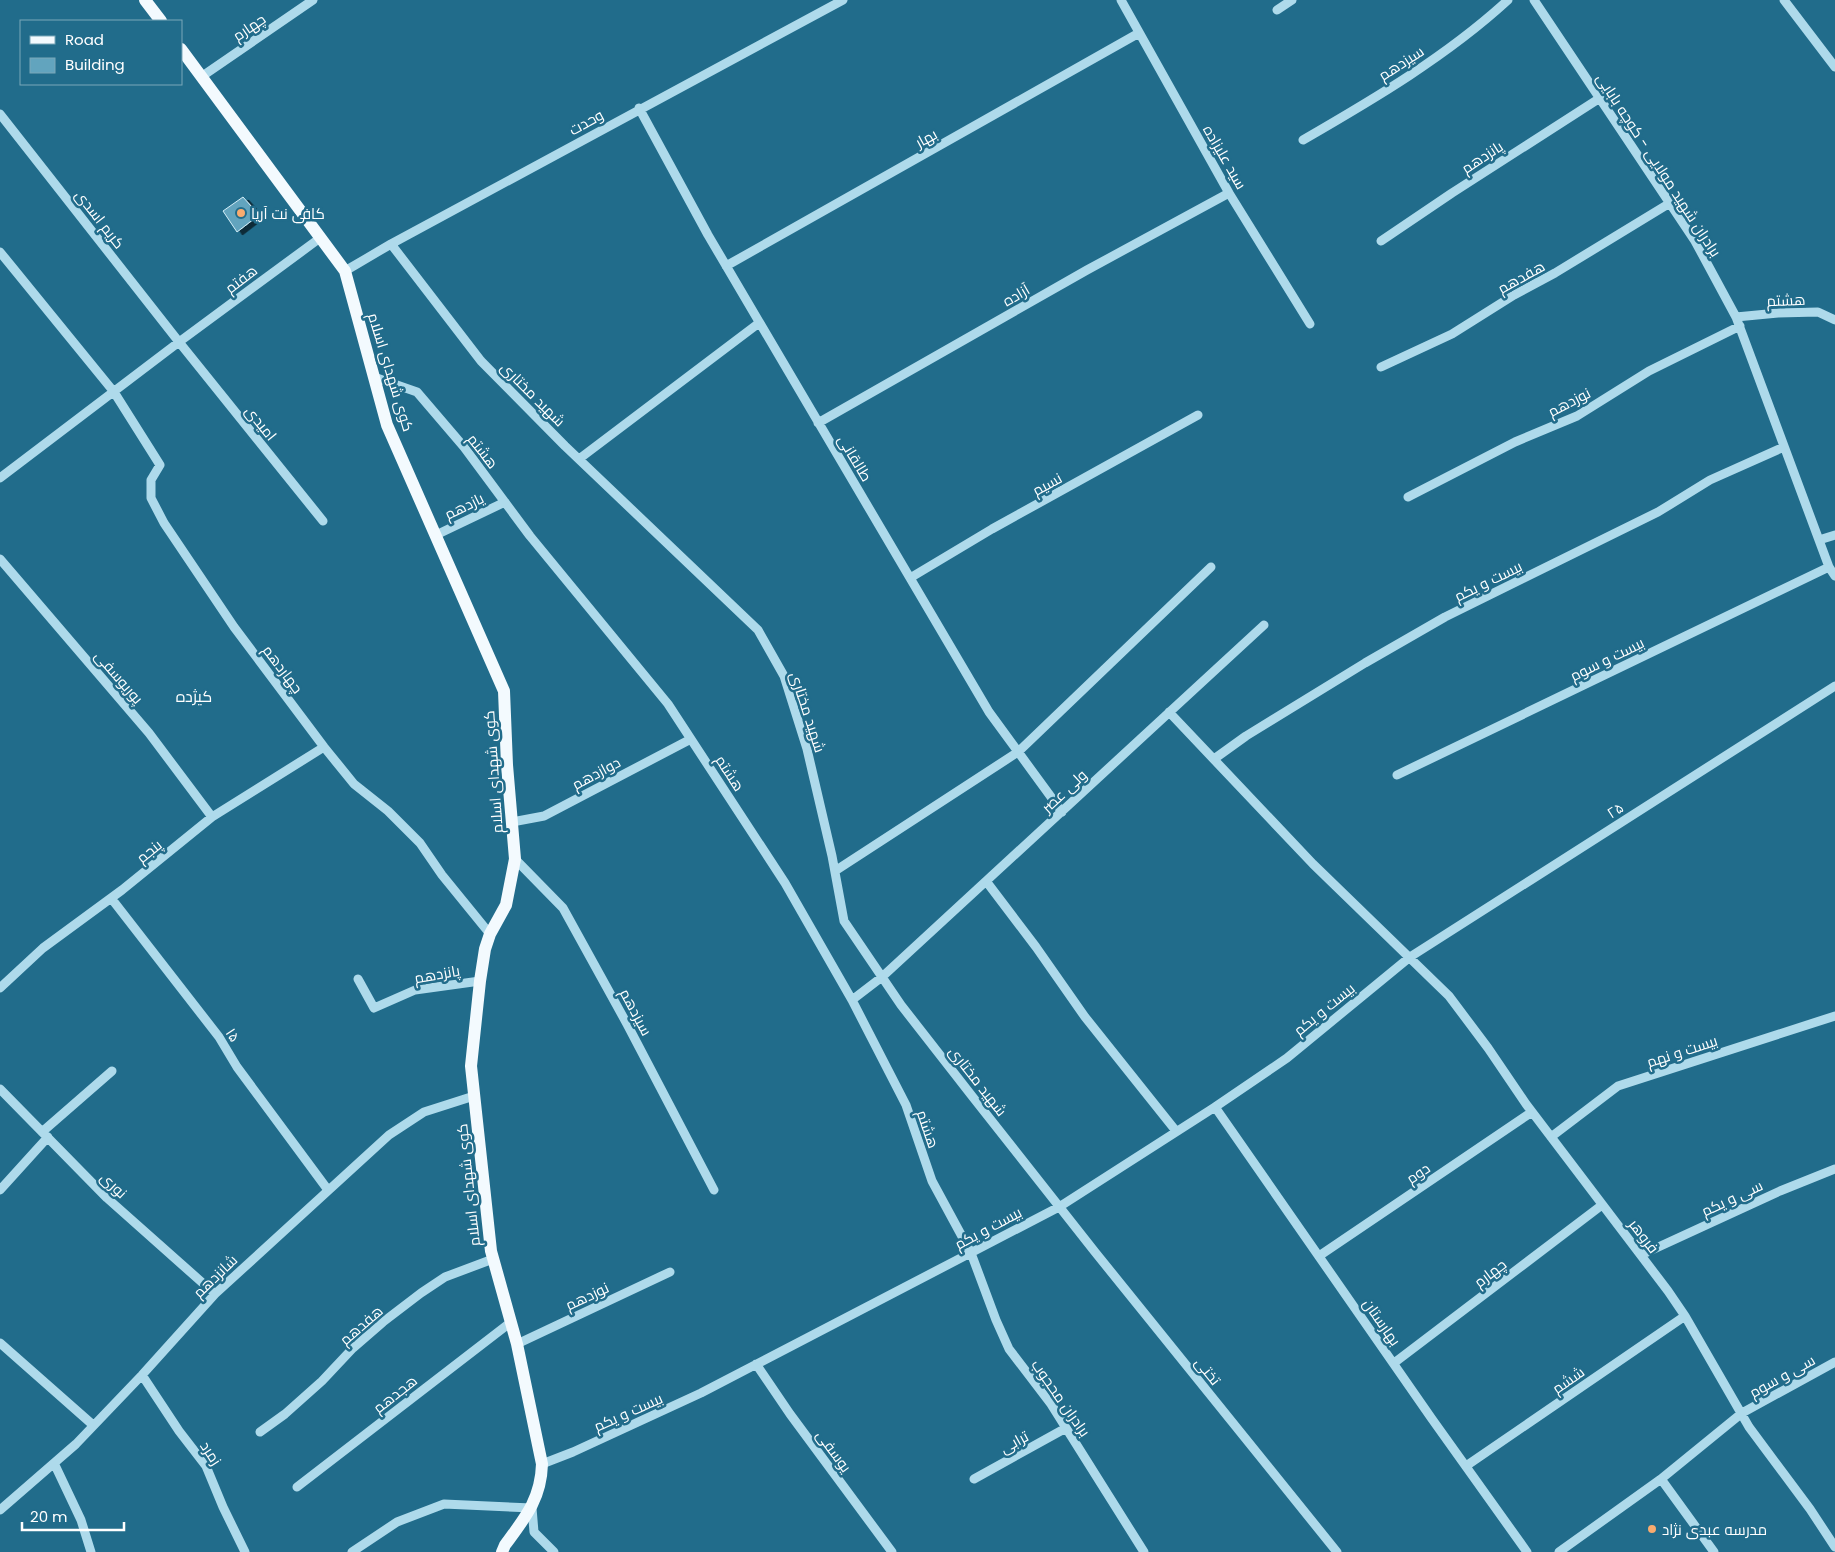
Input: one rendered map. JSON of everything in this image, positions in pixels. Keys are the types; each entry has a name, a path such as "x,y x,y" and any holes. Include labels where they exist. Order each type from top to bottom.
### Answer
{"main road":[{"path":"145,0 159,20"},
{"name":"کوی شهدای اسلام","path":"182,50 345,271 387,425 504,692 507,765 515,859 506,905 490,934 485,949 471,1066 493,1259 517,1344 542,1464 542,1476 532,1508 502,1552"}],"street":[{"name":"چهارم","path":"201,77 313,0"},
{"name":"وحدت","path":"345,271 390,244 639,108 843,0"},
{"name":"سید علیزاده","path":"1121,0 1229,193 1310,324"},
{"path":"1277,10 1292,0"},
{"name":"سیزدهم","path":"1302,140 1357,108 1431,60 1486,20 1508,0"},
{"name":"برادران شهید مولایی - کوچه بابایی","path":"1534,0 1696,241 1736,317 1829,567 1835,576"},
{"path":"1784,0 1835,67"},
{"name":"بهار","path":"726,266 1139,33"},
{"name":"پانزدهم","path":"1381,242 1452,192 1600,98"},
{"name":"طالقانی","path":"639,108 759,323 989,712 1062,812"},
{"name":"کریم اسدی","path":"0,114 179,342"},
{"name":"آزاده","path":"818,423 1088,270 1229,193"},
{"name":"هفدهم","path":"1381,367 1452,334 1514,295 1555,273 1670,204"},
{"name":"هفتم","path":"179,342 320,238"},
{"name":"شهید مختاری","path":"390,244 481,361 758,630 784,676 807,749 835,871 844,920 901,1005 1059,1207"},
{"path":"0,252 114,392"},
{"name":"هشتم","path":"1736,317 1818,312 1835,320"},
{"path":"580,459 759,323"},
{"name":"نوزدهم","path":"1408,497 1515,442 1577,416 1649,371 1740,326"},
{"path":"0,478 179,342"},
{"name":"امیدی","path":"179,342 323,521"},
{"name":"هشتم","path":"374,377 417,392 464,447 530,536 668,704 785,883 852,1000 906,1105 932,1181 971,1253"},
{"name":"چهاردهم","path":"114,392 160,464 152,480 152,498 164,523 234,627 354,784 388,811 420,843 442,875 490,934"},
{"name":"نسیم","path":"910,578 992,529 1198,415"},
{"name":"بیست و یکم","path":"1214,759 1246,736 1365,663 1445,617 1658,512 1710,480 1784,447"},
{"name":"یازدهم","path":"436,535 505,502"},
{"path":"1819,540 1835,535"},
{"name":"پوریوسفی","path":"0,559 149,733 212,817"},
{"path":"835,871 1018,752 1211,567"},
{"name":"بیست و سوم","path":"1397,776 1829,567"},
{"name":"ولی عصر","path":"852,1000 882,977 1264,625"},
{"name":"۲۵","path":"1410,957 1835,686"},
{"name":"فروهر","path":"1169,712 1313,864 1449,996 1532,1112 1685,1316 1749,1428 1810,1509 1835,1547"},
{"name":"دوازدهم","path":"512,822 544,816 690,739"},
{"name":"پنجم","path":"0,988 42,948 111,898 212,817 324,747"},
{"name":"سیزدهم","path":"515,859 563,908 627,1024 714,1190"},
{"path":"986,881 1036,947 1085,1017 1176,1131"},
{"name":"۱۵","path":"111,898 219,1037 237,1067 328,1190"},
{"name":"بیست و یکم","path":"542,1464 573,1452 701,1393 1059,1207 1215,1107 1286,1058 1410,957"},
{"name":"پانزدهم","path":"358,979 374,1008 415,990 480,981"},
{"name":"بیست و نهم","path":"1551,1137 1618,1086 1835,1016"},
{"path":"0,1190 45,1135 112,1071"},
{"name":"نوری","path":"0,1090 107,1198 215,1294"},
{"name":"شانزدهم","path":"0,1510 93,1426 142,1376 215,1294 388,1135 424,1112 474,1096"},
{"name":"بهارستان","path":"1215,1107 1527,1552"},
{"name":"دوم","path":"1319,1256 1532,1112"},
{"name":"سی و یکم","path":"1641,1255 1780,1191 1835,1169"},
{"name":"چهارم","path":"1394,1363 1602,1206"},
{"name":"تختی","path":"1059,1207 1337,1552"},
{"name":"برادران محجوب","path":"971,1253 1009,1349 1051,1404 1144,1552"},
{"name":"هفدهم","path":"260,1432 286,1414 322,1381 353,1348 421,1293 445,1277 493,1259"},
{"name":"نوزدهم","path":"517,1344 670,1272"},
{"name":"ششم","path":"1466,1466 1685,1316"},
{"name":"هجدهم","path":"297,1487 510,1322"},
{"path":"0,1343 93,1426"},
{"name":"سی و سوم","path":"1559,1552 1661,1479 1742,1414 1835,1362"},
{"name":"یوسفی","path":"756,1364 796,1422 892,1552"},
{"name":"زمرد","path":"142,1376 179,1431 206,1466 222,1507 245,1552"},
{"name":"ترابی","path":"974,1479 1066,1428"},
{"path":"54,1463 82,1520 91,1552"},
{"path":"1661,1479 1714,1552"},
{"path":"352,1552 397,1522 444,1504 532,1508 534,1532 554,1552"}],"building":[{"name":"کافی نت آریا","path":"243,197 259,215 237,232 223,211"}],"place":[{"name":"کافی نت آریا","path":"241,213"},
{"name":"مدرسه عبدی نژاد","path":"1652,1529"}],"district":[{"name":"کیژده","path":"194,696"}]}
